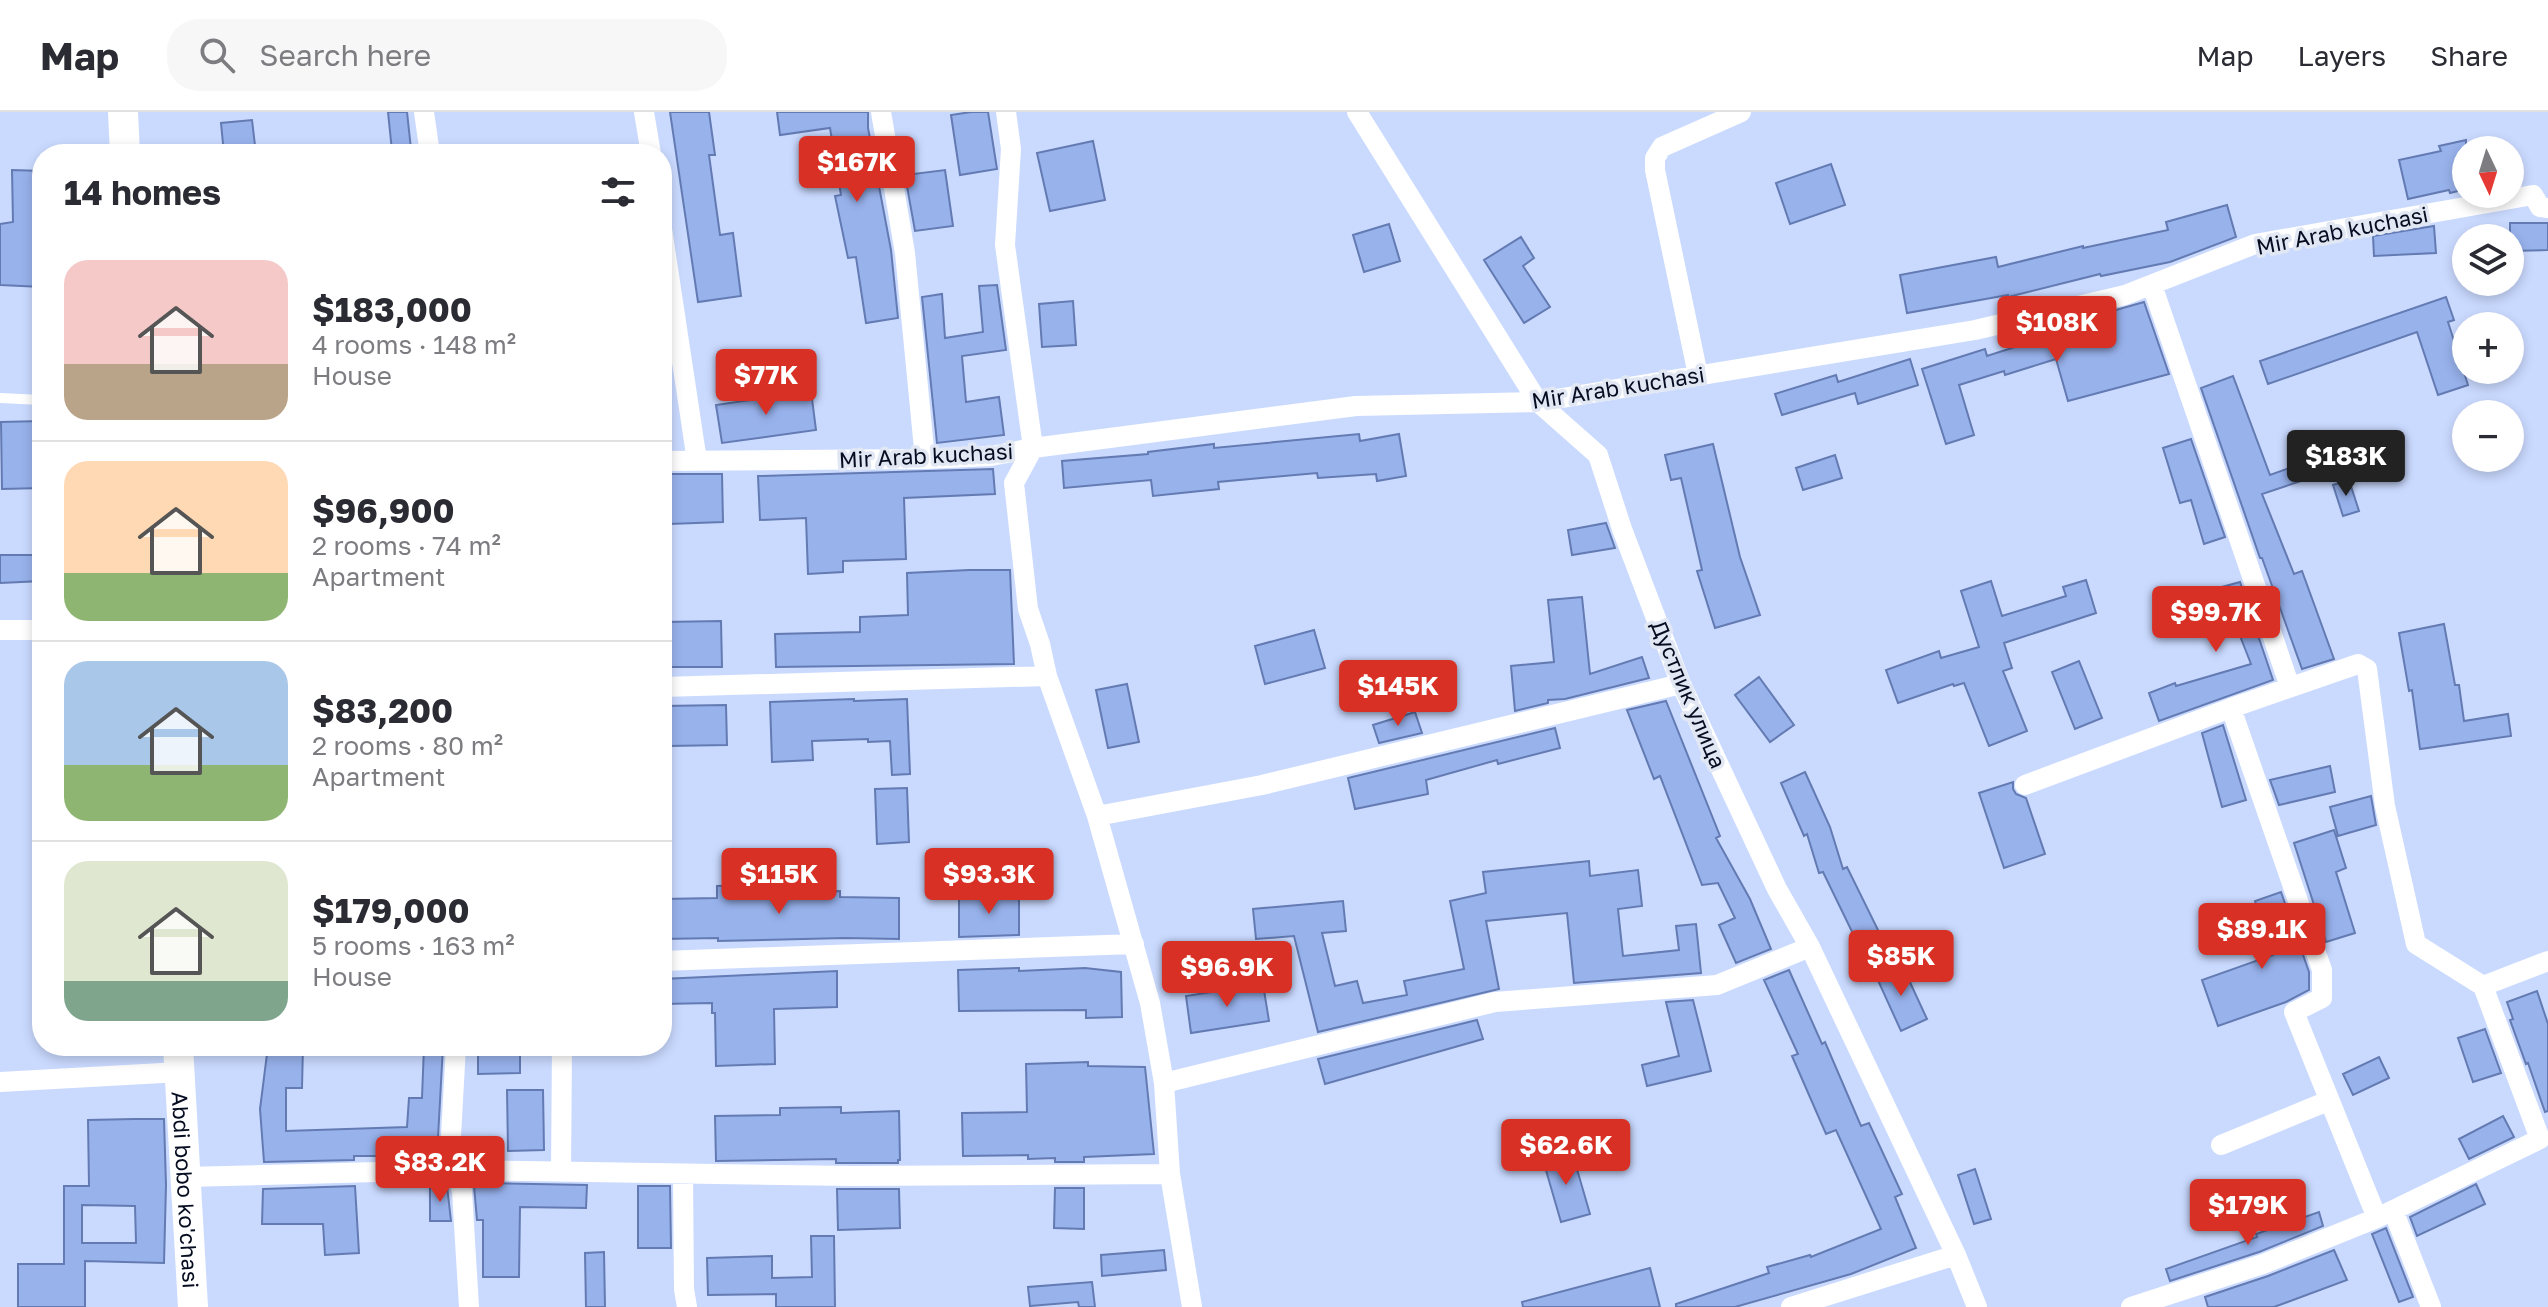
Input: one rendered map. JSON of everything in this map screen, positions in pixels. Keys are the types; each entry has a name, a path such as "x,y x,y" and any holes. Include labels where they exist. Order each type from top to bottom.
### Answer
{"main road":[{"path":"123,112 125,144"},
{"name":"Abdi bobo ko'chasi","path":"179,1059 193,1307"}],"street":[{"path":"424,112 429,144"},
{"path":"644,112 649,144"},
{"path":"881,112 905,253 925,459"},
{"path":"1006,112 1011,149 1005,245 1033,448 1014,483 1028,609 1047,676 1097,816 1150,1003 1164,1083 1170,1174 1192,1307"},
{"name":"Дустлик улица","path":"1357,112 1538,402 1598,455 1622,529 1681,684 1777,889 1810,947 1956,1255 1977,1307"},
{"path":"1698,375 1655,158 1662,147 1741,112"},
{"name":"Mir Arab kuchasi","path":"672,461 991,456 1356,406 1538,402 1975,330 2125,295 2255,244 2533,195 2540,207 2548,208"},
{"path":"2152,285 2290,687"},
{"path":"672,295 697,461"},
{"path":"0,630 32,630"},
{"path":"2025,785 2290,687 2358,664 2367,669 2385,806 2416,944 2483,986 2540,1139 2385,1214 2263,1264 2131,1307"},
{"path":"672,687 1047,676"},
{"path":"1097,816 1262,785 1681,684"},
{"path":"2231,708 2322,970 2322,998 2294,1012 2328,1101 2431,1307"},
{"path":"672,961 1134,944"},
{"path":"1164,1083 1495,1002 1717,985 1810,947"},
{"path":"2483,986 2548,961"},
{"path":"455,1056 450,1154 462,1191 469,1307"},
{"path":"561,1172 562,1056"},
{"path":"0,1082 179,1059"},
{"path":"2221,1145 2328,1101"},
{"path":"185,1177 454,1170 853,1176 1170,1174"},
{"path":"683,1174 684,1289 687,1307"},
{"path":"1791,1307 1956,1255"}],"lane":[{"path":"0,398 32,400"}],"building":[{"path":"388,112 407,112 410,144 391,144"},
{"path":"670,112 709,112 715,155 709,155 720,235 733,233 741,296 698,302"},
{"path":"777,112 868,112 868,128 891,250 898,318 866,323 856,257 848,258 835,196 841,195 830,128 780,135"},
{"path":"988,112 997,169 960,175 951,115"},
{"path":"252,120 255,144 223,144 221,123"},
{"path":"1093,141 1105,200 1050,211 1037,153"},
{"path":"2452,143 2452,192 2449,190 2408,199 2399,160 2441,151 2439,146"},
{"path":"1831,164 1845,205 1790,224 1776,183"},
{"path":"12,170 32,171 32,287 0,285 0,224 13,222"},
{"path":"945,170 953,226 915,231 905,175"},
{"path":"2227,205 2236,237 2170,262 2100,274 2008,297 1907,313 1900,275 1996,257 1998,267 2083,246 2168,230 2166,222"},
{"path":"2548,223 2548,250 2524,251 2524,224 2510,224"},
{"path":"1389,224 1400,261 1364,272 1353,235"},
{"path":"2434,226 2436,253 2374,256 2373,236"},
{"path":"1521,237 1534,258 1523,266 1550,307 1524,323 1484,260"},
{"path":"997,285 1006,350 962,356 966,402 999,397 1004,435 937,443 922,297 942,294 945,338 983,332 979,286"},
{"path":"2446,297 2452,314 2452,321 2448,322 2452,335 2452,384 2468,385 2438,395 2417,332 2268,384 2260,361"},
{"path":"1073,301 1076,345 1042,347 1039,304"},
{"path":"2144,302 2169,374 2068,401 2056,359 1959,385 1974,435 1946,444 1922,369 1985,349 1987,356"},
{"path":"1910,359 1918,385 1858,404 1855,393 1782,415 1775,394 1836,375 1838,382"},
{"path":"2233,376 2270,475 2295,466 2291,453 2335,439 2343,467 2262,494 2294,574 2302,571 2334,659 2302,669 2201,388"},
{"path":"811,391 816,430 722,443 716,405"},
{"path":"32,421 32,488 2,489 1,422"},
{"path":"1359,434 1360,441 1399,434 1406,476 1377,481 1376,474 1318,478 1317,473 1218,482 1219,489 1153,496 1151,480 1064,488 1062,461 1148,454 1214,444 1214,448"},
{"path":"2191,439 2225,537 2204,544 2191,500 2180,503 2163,448"},
{"path":"1713,444 1740,557 1760,615 1715,628 1697,571 1702,570 1681,478 1671,480 1665,455"},
{"path":"1835,455 1842,478 1803,490 1796,468"},
{"path":"993,469 995,494 904,498 906,559 843,561 843,572 808,574 806,518 760,520 758,476"},
{"path":"672,474 722,474 723,522 672,524"},
{"path":"2349,480 2359,511 2343,516 2333,485"},
{"path":"1606,523 1615,548 1572,555 1568,530"},
{"path":"0,555 32,555 32,581 0,583"},
{"path":"1010,570 1014,664 776,667 775,634 860,632 860,617 908,615 907,573"},
{"path":"2086,580 2096,613 2004,643 2012,668 2003,671 2027,731 1989,746 1964,683 1898,703 1886,670 1939,651 1941,658 1979,647 1961,591 1991,581 2002,616 2066,596 2063,587"},
{"path":"2240,582 2273,680 2159,721 2149,693 2175,683 2176,686 2251,664 2231,613 2187,628 2178,599"},
{"path":"1582,597 1590,674 1642,657 1649,678 1565,699 1548,700 1548,703 1515,711 1511,666 1554,662 1548,600"},
{"path":"721,621 722,667 672,667 672,622"},
{"path":"2444,624 2464,721 2508,714 2511,736 2420,749 2412,690 2409,691 2399,633"},
{"path":"1314,630 1325,668 1265,684 1255,646"},
{"path":"2079,661 2102,718 2075,729 2052,672"},
{"path":"1759,677 1794,725 1770,742 1735,695"},
{"path":"1127,684 1139,742 1108,748 1096,690"},
{"path":"907,699 910,774 892,775 890,741 868,742 868,739 812,741 813,760 772,762 770,702"},
{"path":"1666,701 1720,836 1716,838 1750,899 1771,949 1736,963 1719,925 1735,918 1718,883 1702,885 1660,776 1654,779 1627,710"},
{"path":"726,705 727,745 672,746 672,706"},
{"path":"1415,712 1422,733 1379,743 1373,725"},
{"path":"2223,725 2246,800 2222,807 2202,733"},
{"path":"1555,728 1560,748 1498,764 1497,760 1426,780 1428,794 1355,809 1348,778"},
{"path":"2330,766 2335,792 2279,805 2270,780"},
{"path":"1805,772 1830,827 1843,869 1847,867 1879,932 1857,942 1823,872 1819,873 1807,834 1804,836 1781,783"},
{"path":"2013,782 2016,794 2026,798 2045,854 2004,868 1979,793"},
{"path":"907,788 909,842 877,844 875,789"},
{"path":"2371,796 2376,825 2338,836 2330,807"},
{"path":"2334,830 2346,868 2336,872 2355,933 2326,942 2294,843"},
{"path":"1589,861 1590,876 1638,870 1642,906 1618,909 1623,956 1679,950 1676,926 1696,924 1701,973 1574,983 1567,913 1486,921 1499,989 1318,1032 1294,936 1256,939 1253,909 1343,901 1346,931 1322,933 1335,986 1357,981 1363,1003 1407,995 1404,981 1464,969 1450,901 1486,893 1483,872"},
{"path":"776,884 776,892 840,891 840,897 899,898 899,939 672,939 672,899 717,898 717,886"},
{"path":"2281,892 2309,972 2309,990 2286,1002 2218,1026 2202,980 2273,955 2255,901"},
{"path":"959,895 1019,896 1019,935 959,937"},
{"path":"1902,965 1927,1019 1901,1031 1876,976"},
{"path":"1019,968 1019,971 1085,968 1121,972 1122,1017 1086,1018 1086,1010 959,1011 958,970"},
{"path":"1789,970 1822,1044 1825,1042 1861,1126 1869,1123 1902,1194 1895,1197 1916,1248 1851,1274 1735,1307 1676,1307 1676,1304 1769,1273 1767,1267 1811,1257 1881,1229 1836,1130 1826,1134 1792,1056 1798,1054 1764,980"},
{"path":"837,971 837,1007 774,1009 775,1064 716,1066 712,1003 672,1004 672,979"},
{"path":"1263,984 1269,1021 1191,1033 1186,996"},
{"path":"2537,991 2548,1024 2548,1111 2545,1112 2510,1020 2513,1019 2507,1002"},
{"path":"1693,1000 1711,1071 1647,1086 1642,1065 1679,1056 1666,1002"},
{"path":"1477,1020 1483,1039 1325,1084 1318,1059"},
{"path":"2485,1029 2501,1073 2473,1082 2458,1038"},
{"path":"267,1056 303,1056 302,1088 286,1088 286,1131 407,1127 409,1098 422,1098 424,1056 442,1056 437,1156 354,1156 354,1160 264,1162 260,1109"},
{"path":"478,1056 520,1056 520,1073 478,1074"},
{"path":"2379,1057 2389,1078 2353,1095 2343,1074"},
{"path":"1088,1062 1088,1066 1145,1067 1154,1154 1084,1157 1084,1162 1055,1162 1055,1158 1028,1159 1028,1155 963,1156 962,1113 1027,1112 1026,1064"},
{"path":"507,1090 543,1090 544,1150 508,1151"},
{"path":"841,1107 841,1113 899,1111 898,1163 836,1163 836,1159 716,1161 715,1116 780,1115 780,1108"},
{"path":"2503,1116 2514,1137 2469,1159 2459,1139"},
{"path":"164,1119 164,1263 85,1261 85,1307 18,1307 18,1264 64,1264 64,1186 89,1186 88,1120","holes":["82,1205 135,1206 136,1243 82,1243"]},
{"path":"1572,1152 1590,1214 1561,1222 1543,1160"},
{"path":"1975,1169 1991,1219 1974,1224 1958,1175"},
{"path":"484,1183 587,1185 586,1208 520,1207 519,1277 483,1277 483,1220 477,1220 474,1186"},
{"path":"2476,1184 2485,1204 2417,1236 2410,1217"},
{"path":"355,1186 359,1253 325,1255 323,1224 262,1224 263,1189"},
{"path":"430,1186 447,1186 451,1221 430,1221"},
{"path":"638,1186 670,1186 671,1248 638,1248"},
{"path":"1055,1188 1084,1188 1084,1229 1054,1228"},
{"path":"837,1189 899,1189 900,1228 838,1230"},
{"path":"2319,1212 2323,1226 2259,1252 2170,1281 2166,1269"},
{"path":"2386,1228 2413,1297 2399,1302 2372,1234"},
{"path":"811,1236 834,1236 835,1307 776,1307 776,1294 708,1295 707,1258 772,1256 772,1278 812,1277"},
{"path":"1164,1250 1166,1270 1102,1276 1101,1255"},
{"path":"2334,1250 2347,1280 2274,1307 2208,1307 2205,1297"},
{"path":"604,1252 605,1307 586,1307 585,1253"},
{"path":"1650,1268 1660,1307 1523,1307 1522,1302"},
{"path":"1092,1282 1095,1307 1079,1307 1078,1302 1030,1306 1028,1287"}]}
